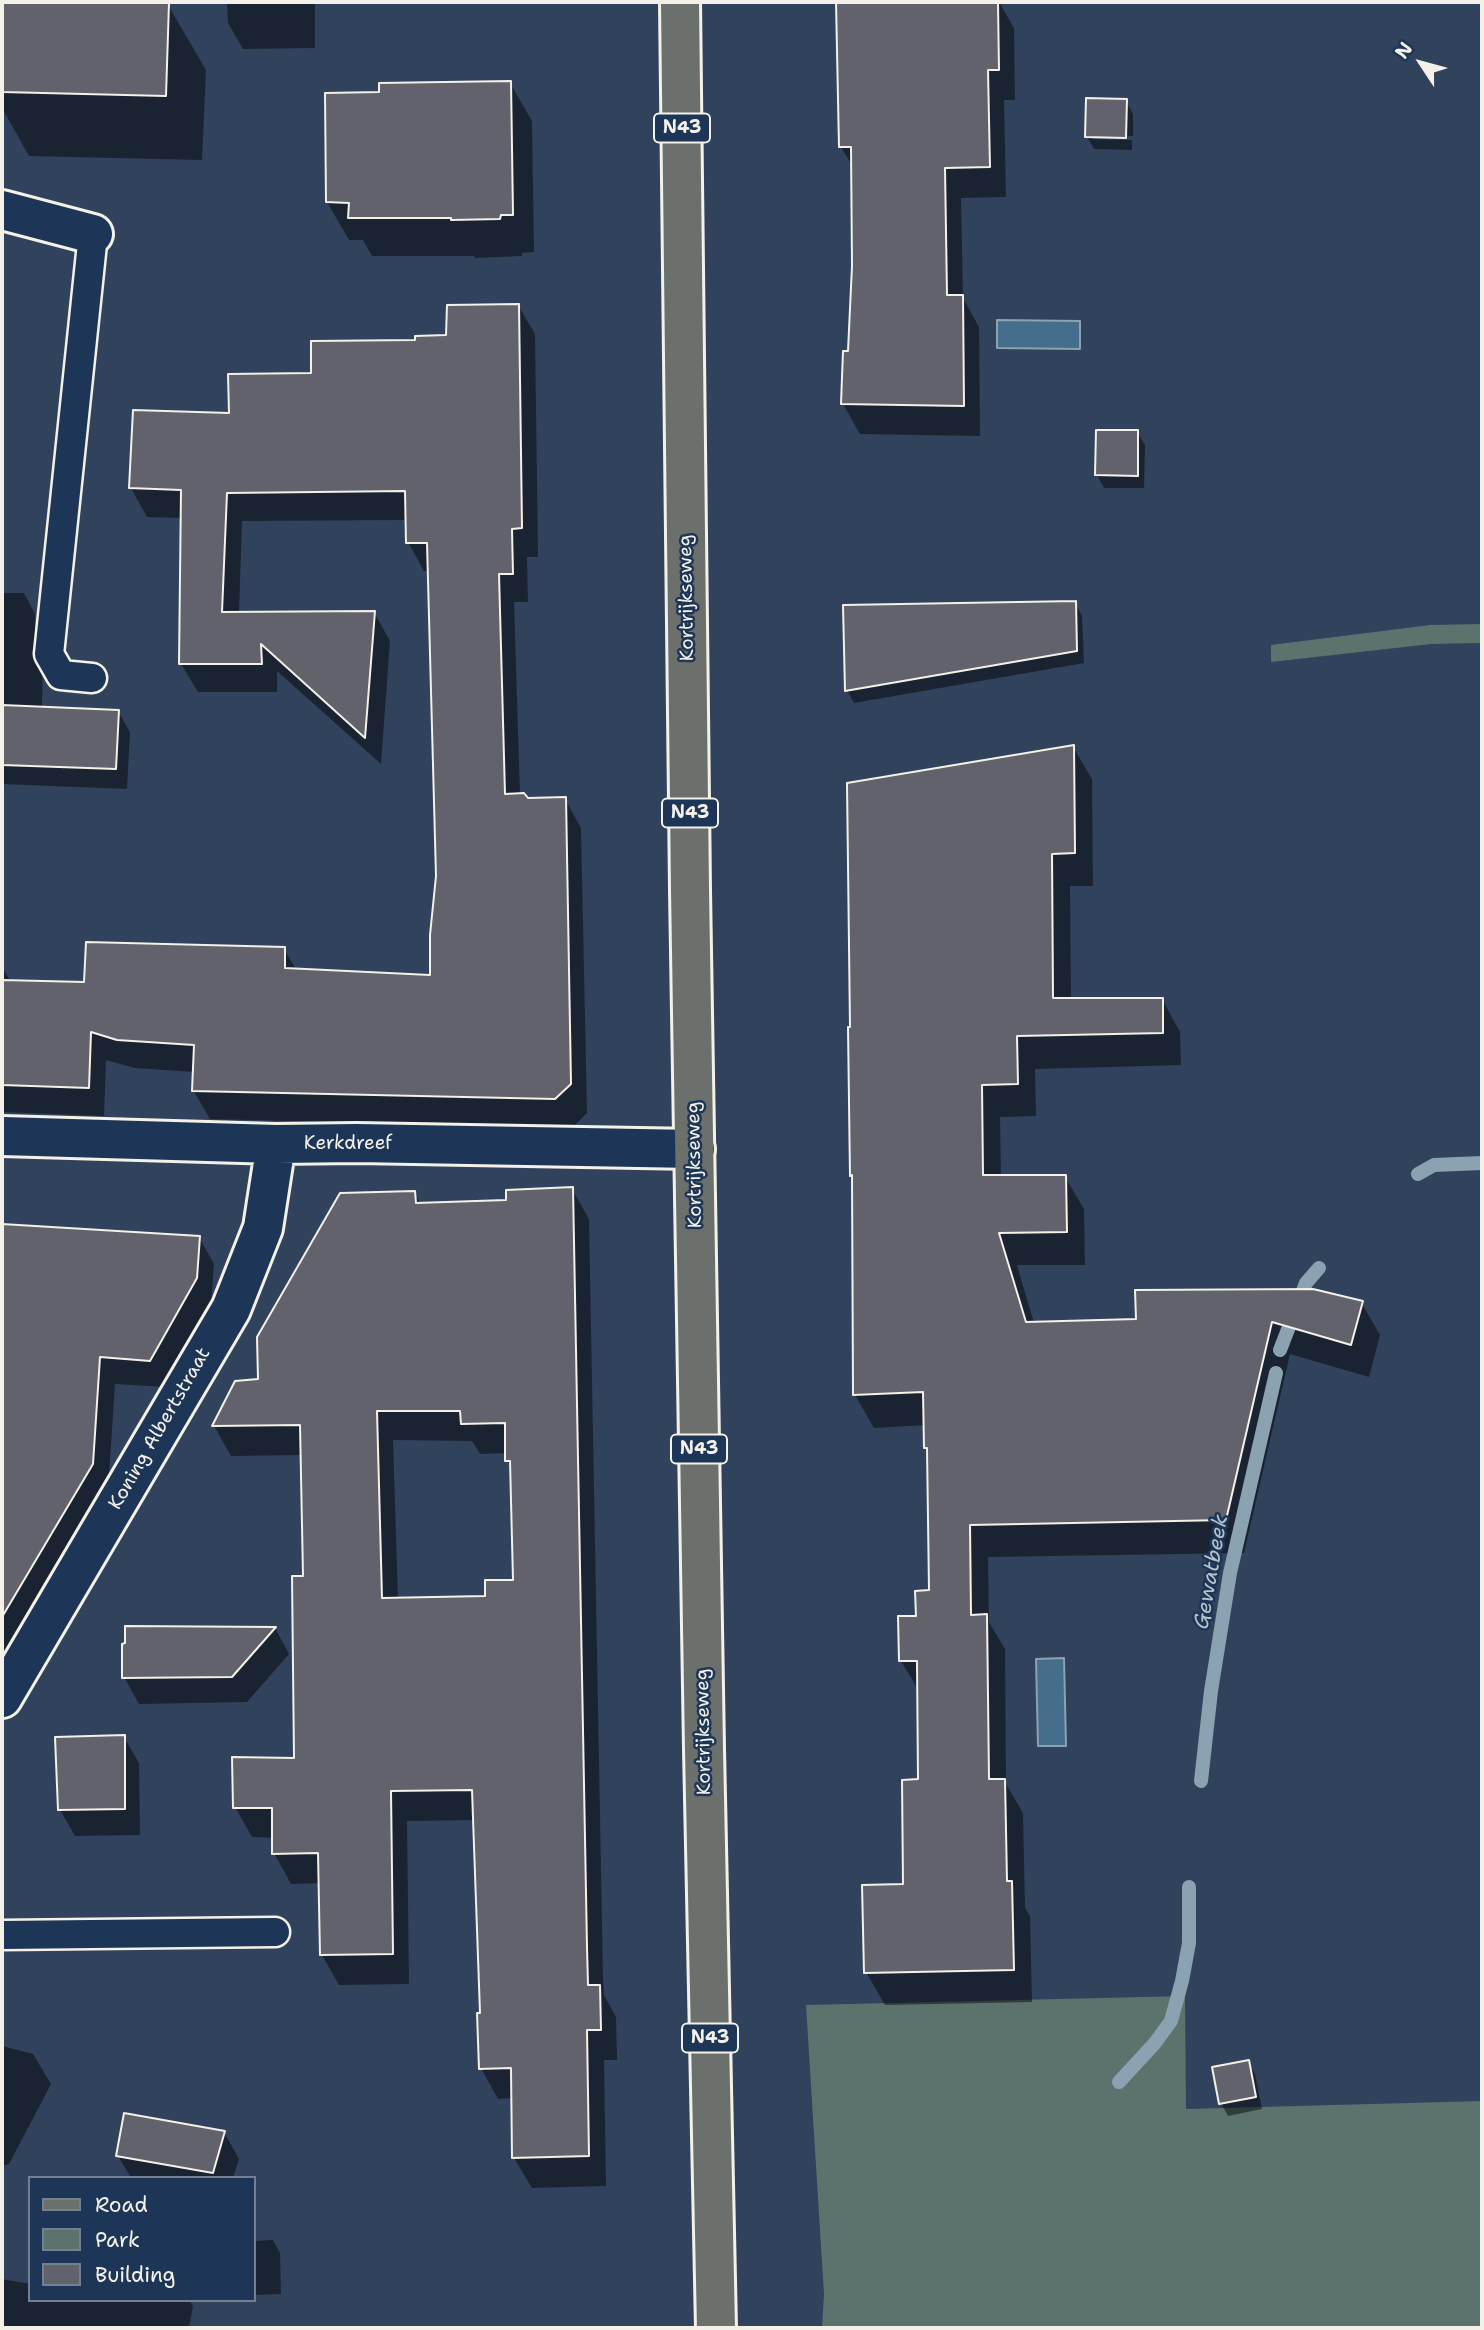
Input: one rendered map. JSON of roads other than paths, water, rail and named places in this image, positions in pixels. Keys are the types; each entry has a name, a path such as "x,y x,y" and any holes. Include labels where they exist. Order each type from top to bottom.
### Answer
{"main road":[{"name":"Kortrijkseweg","path":"680,2 695,1149 716,2328"}],"street":[{"path":"2,210 93,234"},
{"name":"Kerkdreef","path":"2,1136 276,1144 695,1149"},
{"name":"Koning Albertstraat","path":"2,1698 231,1309 263,1228 276,1144"}],"lane":[{"path":"92,678 61,675 49,654 93,234"},
{"path":"2,1935 275,1932"}],"water":[{"path":"997,320 1080,321 1080,349 997,348"},
{"path":"1064,1658 1066,1746 1038,1746 1036,1659"}],"waterway":[{"name":"Gewatbeek","path":"1418,1174 1434,1165 1482,1163"},
{"name":"Gewatbeek","path":"1280,1350 1306,1283 1319,1268"},
{"name":"Gewatbeek","path":"1201,1781 1211,1691 1230,1573 1276,1373"},
{"name":"Gewatbeek","path":"1119,2082 1171,2021 1189,1943 1189,1887"}]}
